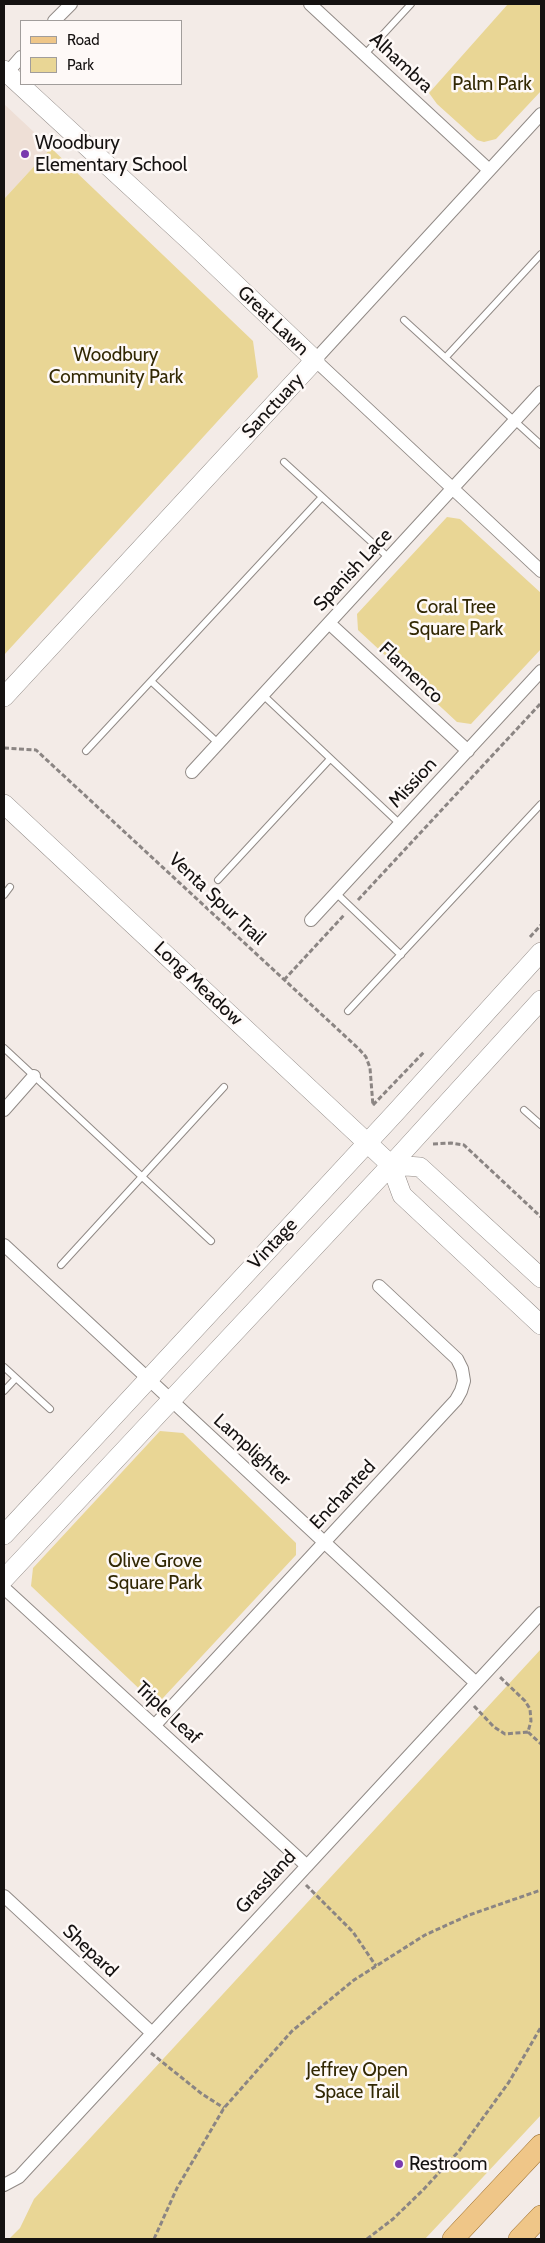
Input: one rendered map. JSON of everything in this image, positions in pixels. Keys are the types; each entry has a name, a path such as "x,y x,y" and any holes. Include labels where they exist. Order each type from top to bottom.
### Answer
{"main road":[{"path":"453,2239 541,2145"},
{"path":"519,2239 541,2216"}],"street":[{"path":"55,20 70,4"},
{"name":"Alhambra","path":"310,4 489,170"},
{"path":"5,71 20,58"},
{"name":"Great Lawn","path":"5,71 20,85"},
{"name":"Great Lawn","path":"20,85 192,243 541,572"},
{"name":"Sanctuary","path":"4,697 541,114"},
{"name":"Spanish Lace","path":"192,772 541,392"},
{"name":"Flamenco","path":"329,623 468,751"},
{"name":"Mission","path":"311,920 541,671"},
{"name":"Long Meadow","path":"4,804 390,1165 402,1195 541,1325"},
{"name":"Vintage","path":"4,1535 541,952"},
{"name":"Vintage","path":"4,1579 541,1000"},
{"path":"4,1110 34,1076"},
{"path":"390,1165 420,1167 541,1278"},
{"name":"Lamplighter","path":"6,1252 325,1542 476,1683"},
{"name":"Enchanted","path":"155,1725 456,1400 464,1381 462,1369 456,1359 379,1286"},
{"name":"Triple Leaf","path":"4,1588 307,1866"},
{"name":"Grassland","path":"4,2185 19,2177 541,1612"},
{"name":"Shepard","path":"4,1896 152,2033"}],"lane":[{"path":"365,54 411,4"},
{"path":"446,358 541,254"},
{"path":"404,320 541,445"},
{"path":"284,462 321,498 389,558"},
{"path":"86,751 321,498"},
{"path":"152,682 218,743"},
{"path":"263,695 400,824"},
{"path":"218,880 330,759"},
{"path":"348,1011 541,804"},
{"path":"4,895 10,887"},
{"path":"336,893 401,955"},
{"path":"4,1048 211,1241"},
{"path":"61,1265 224,1087"},
{"path":"524,1110 541,1125"},
{"path":"4,1367 50,1409"},
{"path":"4,1390 16,1378"}],"path":[{"path":"284,980 541,703"},
{"name":"Venta Spur Trail","path":"4,748 36,750 366,1057 370,1068 373,1106"},
{"path":"430,1144 451,1143 464,1145 541,1217"},
{"path":"490,1668 524,1700 530,1709 531,1721 528,1732"},
{"path":"464,1695 494,1727 505,1734 528,1732 541,1744"},
{"path":"297,1876 353,1932 376,1966"},
{"path":"154,2239 176,2188 224,2108 292,2030 327,2000 425,1935 469,1915 541,1890"},
{"path":"366,2239 393,2219 459,2151 508,2082 541,2027"},
{"path":"142,2044 160,2062 224,2108"}],"shaded area":[{"name":"Woodbury Elementary School","path":"4,104 51,148 4,199"}],"green space":[{"name":"Palm Park","path":"508,4 541,4 541,91 496,139 484,142 477,140 437,104 429,93"},
{"name":"Woodbury Community Park","path":"51,148 253,341 258,377 4,655 4,199"},
{"name":"Coral Tree Square Park","path":"447,517 460,519 541,593 541,649 471,724 457,722 358,630 357,614"},
{"name":"Olive Grove Square Park","path":"160,1431 183,1433 296,1543 296,1555 162,1699 151,1700 31,1586 33,1568"},
{"name":"Jeffrey Open Space Trail","path":"541,1649 541,2115 425,2239 9,2239 20,2228 34,2199"}],"place":[{"name":"Woodbury Elementary School","path":"25,154"},
{"name":"Restroom","path":"399,2164"}]}
